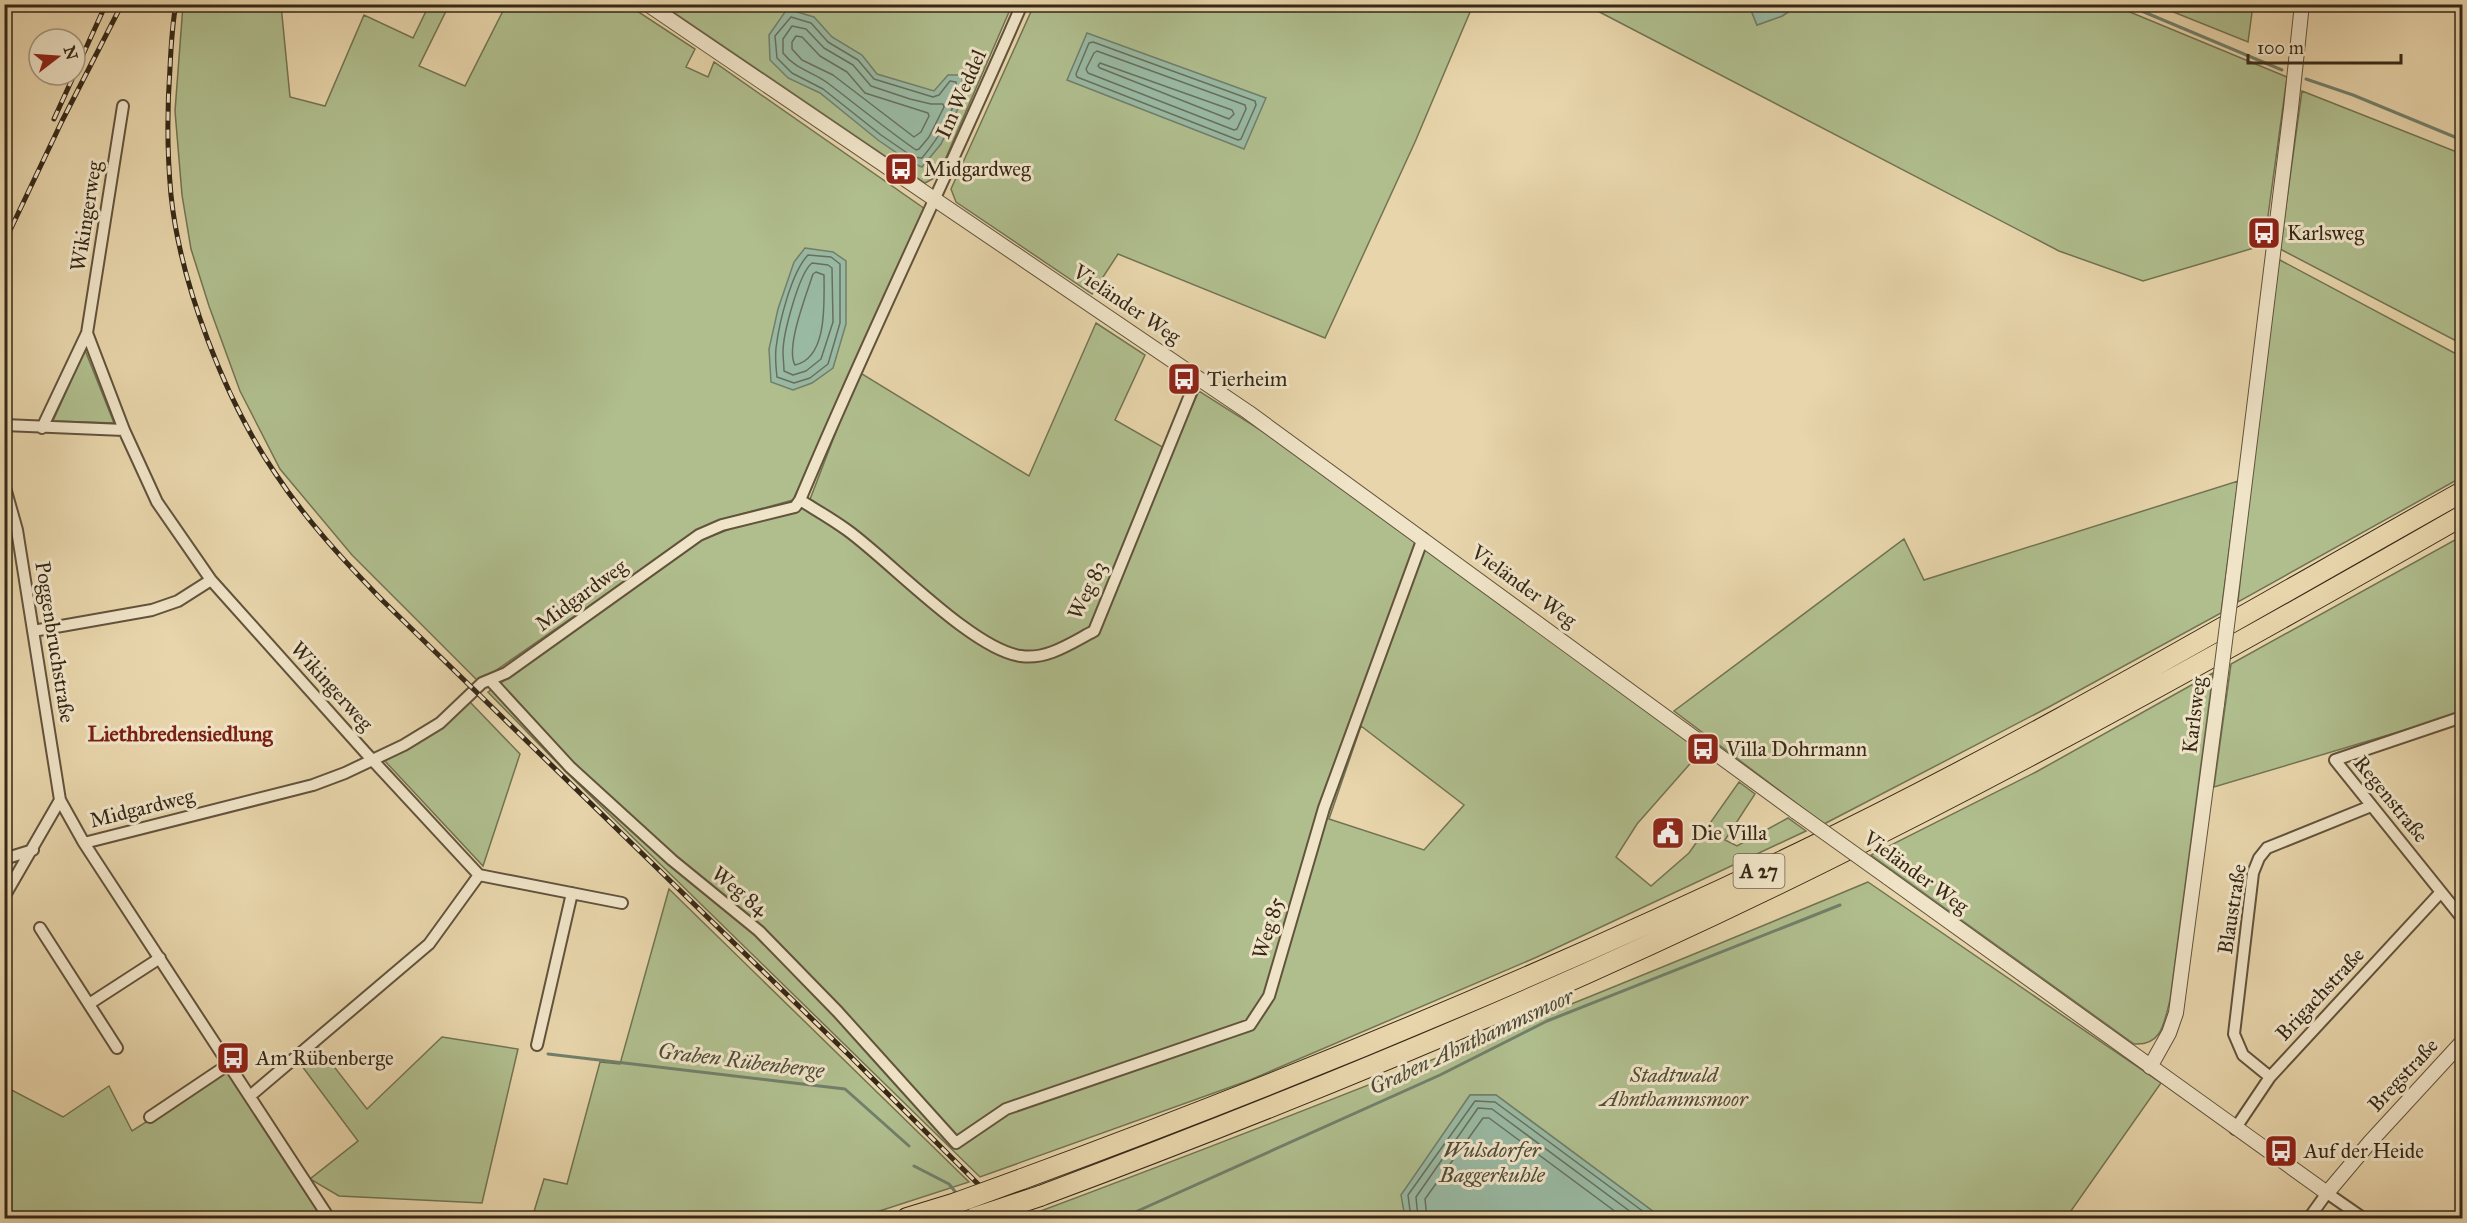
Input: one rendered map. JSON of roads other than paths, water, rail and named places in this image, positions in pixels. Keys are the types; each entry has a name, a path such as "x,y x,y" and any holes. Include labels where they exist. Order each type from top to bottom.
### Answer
{"highway":[{"name":"A 27","path":"907,1218 956,1203 1160,1128 1409,1027 1606,942 1802,851 2021,740 2463,492"},
{"name":"A 27","path":"974,1218 1159,1152 1381,1062 1702,921 2036,754 2463,516"}],"street":[{"name":"Vieländer Weg","path":"647,4 1197,378 1423,538 1796,812 2235,1129 2363,1218"},
{"name":"Im Weddel","path":"935,200 1022,4"},
{"name":"Karlsweg","path":"2150,1067 2169,1033 2176,1013 2233,578 2302,4"},
{"name":"Wikingerweg","path":"42,428 87,333 123,106"},
{"path":"800,500 848,385 935,200"},
{"name":"Wikingerweg","path":"87,333 124,430 157,502 211,580 479,875"},
{"name":"Weg 83","path":"800,500 848,530 948,614 989,644 1021,656 1050,654 1094,631 1197,378"},
{"path":"4,424 42,428 124,430"},
{"name":"Poggenbruchstraße","path":"4,484 17,530 60,800 84,843 329,1218"},
{"name":"Midgardweg","path":"84,843 313,785 373,760 404,745 440,723 474,690 506,673 699,535 722,525 795,507 800,500"},
{"name":"Weg 85","path":"956,1143 1006,1109 1250,1025 1269,996 1324,808 1423,538"},
{"path":"33,631 152,610 178,601 211,580"},
{"name":"Weg 84","path":"490,680 570,767 672,860 759,931 838,1012 956,1143"},
{"name":"Regenstraße","path":"2463,717 2335,760 2463,918"},
{"path":"4,897 60,800"},
{"name":"Blaustraße","path":"2270,1077 2243,1055 2234,1034 2253,873 2259,858 2267,848 2372,806"},
{"path":"4,859 33,850"},
{"path":"250,1096 429,944 479,875 622,903"},
{"name":"Brigachstraße","path":"2235,1129 2270,1077 2441,891"},
{"path":"537,1045 572,893"},
{"path":"40,928 117,1048"},
{"path":"89,1004 160,958"},
{"name":"Bregstraße","path":"2327,1193 2370,1142 2463,1042"},
{"path":"150,1117 229,1064"},
{"path":"2309,1218 2327,1193"}],"water":[{"path":"1749,5 1799,5 1782,16 1757,25"},
{"path":"787,9 814,17 832,37 862,55 877,74 934,91 948,75 962,75 963,98 941,144 922,167 910,162 878,140 820,93 788,78 770,60 769,35"},
{"path":"1087,33 1266,98 1244,149 1067,80"},
{"path":"805,248 833,252 846,261 846,324 833,368 812,383 793,390 771,382 769,349 778,309 794,262"},
{"name":"Wulsdorfer Baggerkuhle","path":"1470,1095 1496,1095 1662,1218 1405,1218 1401,1195"}],"waterway":[{"path":"2125,4 2282,70"},
{"path":"2306,79 2353,95 2462,140"},
{"name":"Graben Ahnthammsmoor","path":"1122,1218 1440,1075 1547,1021 1840,905"},
{"name":"Graben Rübenberge","path":"548,1054 845,1089 909,1146"},
{"name":"Graben Rübenberge","path":"914,1166 949,1184 957,1194"}],"railway":[{"path":"87,46 106,4"},
{"path":"4,243 62,121 122,4"},
{"path":"176,4 168,115 171,195 176,229 195,302 222,376 257,444 275,473 326,540 383,601 849,1055 1012,1218"},
{"path":"54,119 69,87"}],"place":[{"name":"Midgardweg","path":"901,169"},
{"name":"Karlsweg","path":"2264,233"},
{"name":"Tierheim","path":"1184,379"},
{"name":"Villa Dohrmann","path":"1703,749"},
{"name":"Die Villa","path":"1668,833"},
{"name":"Am Rübenberge","path":"233,1058"},
{"name":"Auf der Heide","path":"2281,1151"}],"district":[{"name":"Liethbredensiedlung","path":"180,733"}],"park label":[{"name":"Stadtwald Ahnthammsmoor","path":"1674,1087"}]}
